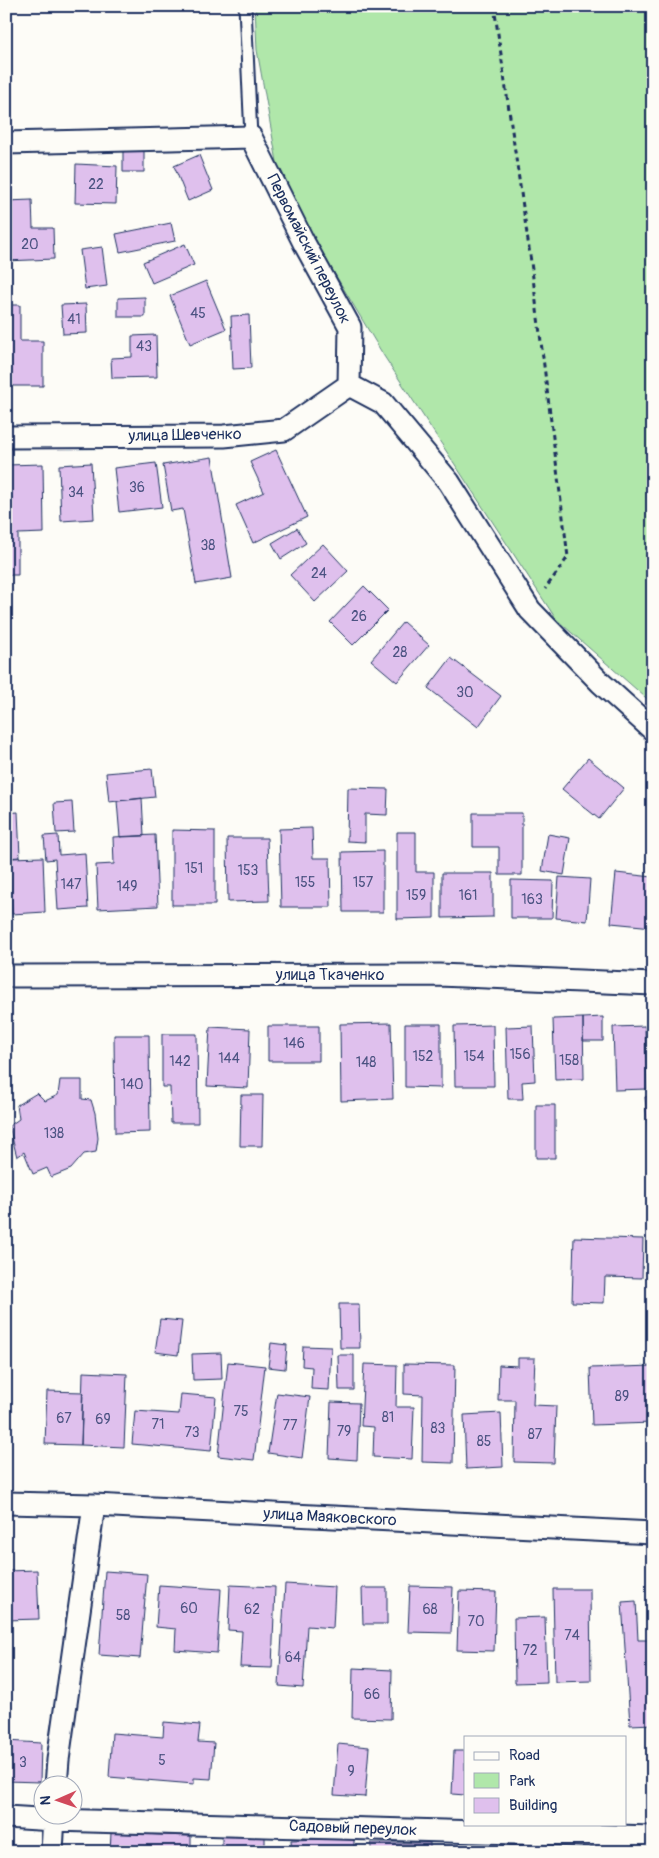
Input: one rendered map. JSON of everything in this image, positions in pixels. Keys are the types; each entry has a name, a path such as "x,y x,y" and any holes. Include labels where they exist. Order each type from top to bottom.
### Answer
{"street":[{"path":"6,143 251,137"},
{"name":"Первомайский переулок","path":"251,137 304,243 350,327 348,385"},
{"path":"348,385 383,403 449,482 530,610 602,683 653,730"},
{"name":"улица Шевченко","path":"6,437 224,436 284,430 348,385"},
{"name":"улица Ткаченко","path":"6,976 439,975 653,984"},
{"name":"улица Маяковского","path":"6,1503 94,1505 653,1533"},
{"path":"57,1776 94,1505"},
{"name":"Садовый переулок","path":"6,1817 32,1818"},
{"name":"Садовый переулок","path":"82,1819 653,1837"},
{"path":"52,1852 54,1826"}],"lane":[{"path":"245,6 251,137"}],"path":[{"path":"494,6 531,262 568,557 530,610"}],"green space":[{"path":"255,6 653,6 653,704 556,619 384,356 330,266 279,173 257,50"}],"building":[{"path":"6,54 10,54 9,108 6,108"},
{"path":"123,144 144,144 144,172 123,172"},
{"path":"199,155 213,190 188,201 174,166"},
{"path":"76,164 117,166 116,204 75,203"},
{"path":"32,200 33,228 53,228 54,259 6,261 6,201"},
{"path":"171,223 175,241 120,252 116,234"},
{"path":"185,244 194,265 152,283 143,262"},
{"path":"102,247 107,286 85,289 80,250"},
{"path":"206,281 226,329 190,344 170,296"},
{"path":"145,297 145,317 118,317 118,298"},
{"path":"86,304 87,333 63,334 61,305"},
{"path":"6,305 20,305 20,341 43,341 43,386 6,386"},
{"path":"249,315 251,368 233,369 231,316"},
{"path":"156,335 157,377 112,378 111,358 132,357 132,336"},
{"path":"276,450 307,517 253,543 236,505 264,492 250,462"},
{"path":"212,457 232,578 196,584 183,509 171,511 163,465"},
{"path":"91,463 94,519 61,521 59,465"},
{"path":"156,463 162,507 119,512 114,468"},
{"path":"43,464 44,533 18,534 18,575 6,575 6,465"},
{"path":"297,528 306,543 281,559 272,543"},
{"path":"323,544 348,571 315,602 290,575"},
{"path":"364,586 388,610 353,645 330,622"},
{"path":"403,622 429,645 397,682 371,660"},
{"path":"451,658 501,696 478,727 428,688"},
{"path":"588,758 624,788 599,819 562,789"},
{"path":"152,769 155,797 109,802 106,773"},
{"path":"348,788 388,789 387,815 365,814 365,842 347,841"},
{"path":"142,798 144,836 120,837 117,801"},
{"path":"72,802 74,832 56,833 54,803"},
{"path":"18,812 20,857 6,858 6,813"},
{"path":"473,813 522,813 522,875 499,875 499,847 473,847"},
{"path":"312,828 313,858 330,858 331,907 281,907 279,829"},
{"path":"172,830 215,831 215,905 172,905"},
{"path":"397,832 416,832 416,872 434,872 434,918 397,919"},
{"path":"548,834 570,838 564,875 542,871"},
{"path":"58,835 59,855 85,853 88,908 58,910 55,859 46,860 44,836"},
{"path":"155,835 158,906 98,909 96,865 114,864 113,837"},
{"path":"227,838 267,838 269,901 228,902"},
{"path":"383,851 383,912 343,912 342,852"},
{"path":"43,857 45,912 12,914 10,858"},
{"path":"442,873 493,873 493,917 442,918"},
{"path":"616,873 653,877 653,927 611,923"},
{"path":"559,877 590,879 587,921 556,918"},
{"path":"511,880 553,881 552,918 511,918"},
{"path":"603,1017 603,1041 583,1041 583,1018"},
{"path":"583,1018 584,1079 555,1080 553,1019"},
{"path":"391,1023 393,1099 341,1101 340,1024"},
{"path":"405,1024 441,1024 441,1088 405,1087"},
{"path":"493,1025 494,1086 455,1086 454,1026"},
{"path":"268,1026 319,1026 319,1061 268,1061"},
{"path":"533,1026 535,1081 522,1082 523,1099 508,1099 506,1027"},
{"path":"645,1026 647,1089 615,1090 613,1027"},
{"path":"210,1027 250,1029 248,1088 207,1086"},
{"path":"162,1034 197,1034 198,1123 171,1123 170,1087 162,1087"},
{"path":"114,1035 149,1035 150,1132 115,1133"},
{"path":"60,1080 82,1080 82,1099 91,1100 95,1113 98,1138 96,1152 84,1154 71,1169 51,1177 47,1168 33,1174 24,1152 17,1157 9,1126 19,1119 17,1105 37,1093 45,1101 58,1095"},
{"path":"241,1095 263,1095 262,1146 240,1146"},
{"path":"653,1096 653,1142 649,1142 645,1097"},
{"path":"536,1105 555,1105 555,1158 536,1158"},
{"path":"574,1237 643,1239 642,1278 605,1277 604,1303 572,1302"},
{"path":"339,1304 359,1304 360,1348 340,1348"},
{"path":"160,1319 182,1321 178,1355 155,1352"},
{"path":"271,1343 287,1345 285,1369 268,1367"},
{"path":"303,1346 331,1347 329,1390 311,1389 312,1367 302,1366"},
{"path":"6,1353 8,1353 7,1443 6,1443"},
{"path":"221,1353 222,1379 193,1380 192,1354"},
{"path":"338,1355 354,1355 354,1390 339,1390"},
{"path":"518,1358 535,1358 533,1405 556,1406 554,1463 514,1462 515,1400 498,1400 499,1365 518,1366"},
{"path":"228,1362 265,1366 254,1460 218,1456"},
{"path":"364,1364 397,1365 396,1407 414,1407 412,1459 373,1457 374,1427 361,1426"},
{"path":"404,1364 455,1365 453,1463 422,1462 423,1395 404,1394"},
{"path":"653,1366 653,1423 592,1425 590,1368"},
{"path":"83,1372 127,1374 124,1447 81,1445"},
{"path":"47,1391 83,1392 81,1445 45,1444"},
{"path":"277,1393 310,1397 302,1458 268,1453"},
{"path":"181,1394 216,1397 211,1451 132,1444 135,1411 179,1414"},
{"path":"331,1402 359,1403 357,1460 329,1458"},
{"path":"501,1413 503,1467 466,1469 464,1415"},
{"path":"37,1570 39,1619 6,1620 6,1571"},
{"path":"105,1571 147,1574 140,1658 99,1655"},
{"path":"285,1584 335,1587 333,1628 307,1626 303,1688 279,1686"},
{"path":"159,1585 221,1589 217,1653 175,1650 176,1629 156,1627"},
{"path":"230,1585 275,1587 272,1668 240,1667 242,1631 228,1630"},
{"path":"410,1586 453,1587 451,1633 408,1632"},
{"path":"362,1588 387,1588 387,1624 363,1624"},
{"path":"553,1589 590,1589 591,1681 555,1682"},
{"path":"459,1591 496,1592 494,1651 457,1650"},
{"path":"636,1601 638,1640 653,1640 653,1724 630,1725 622,1602"},
{"path":"545,1617 547,1682 515,1683 514,1618"},
{"path":"353,1668 392,1670 391,1719 352,1718"},
{"path":"164,1722 200,1725 198,1742 214,1743 211,1779 194,1778 194,1784 109,1777 112,1733 163,1737"},
{"path":"6,1741 41,1743 40,1776 32,1776 32,1782 6,1781"},
{"path":"338,1744 369,1747 365,1797 334,1795"},
{"path":"454,1751 464,1751 464,1795 452,1794"},
{"path":"111,1833 191,1836 191,1852 110,1852"},
{"path":"222,1835 265,1836 265,1852 222,1852"},
{"path":"354,1838 354,1852 292,1852 291,1840"},
{"path":"371,1843 430,1843 430,1852 371,1852"},
{"path":"489,1848 540,1851 540,1852 489,1852"}]}
